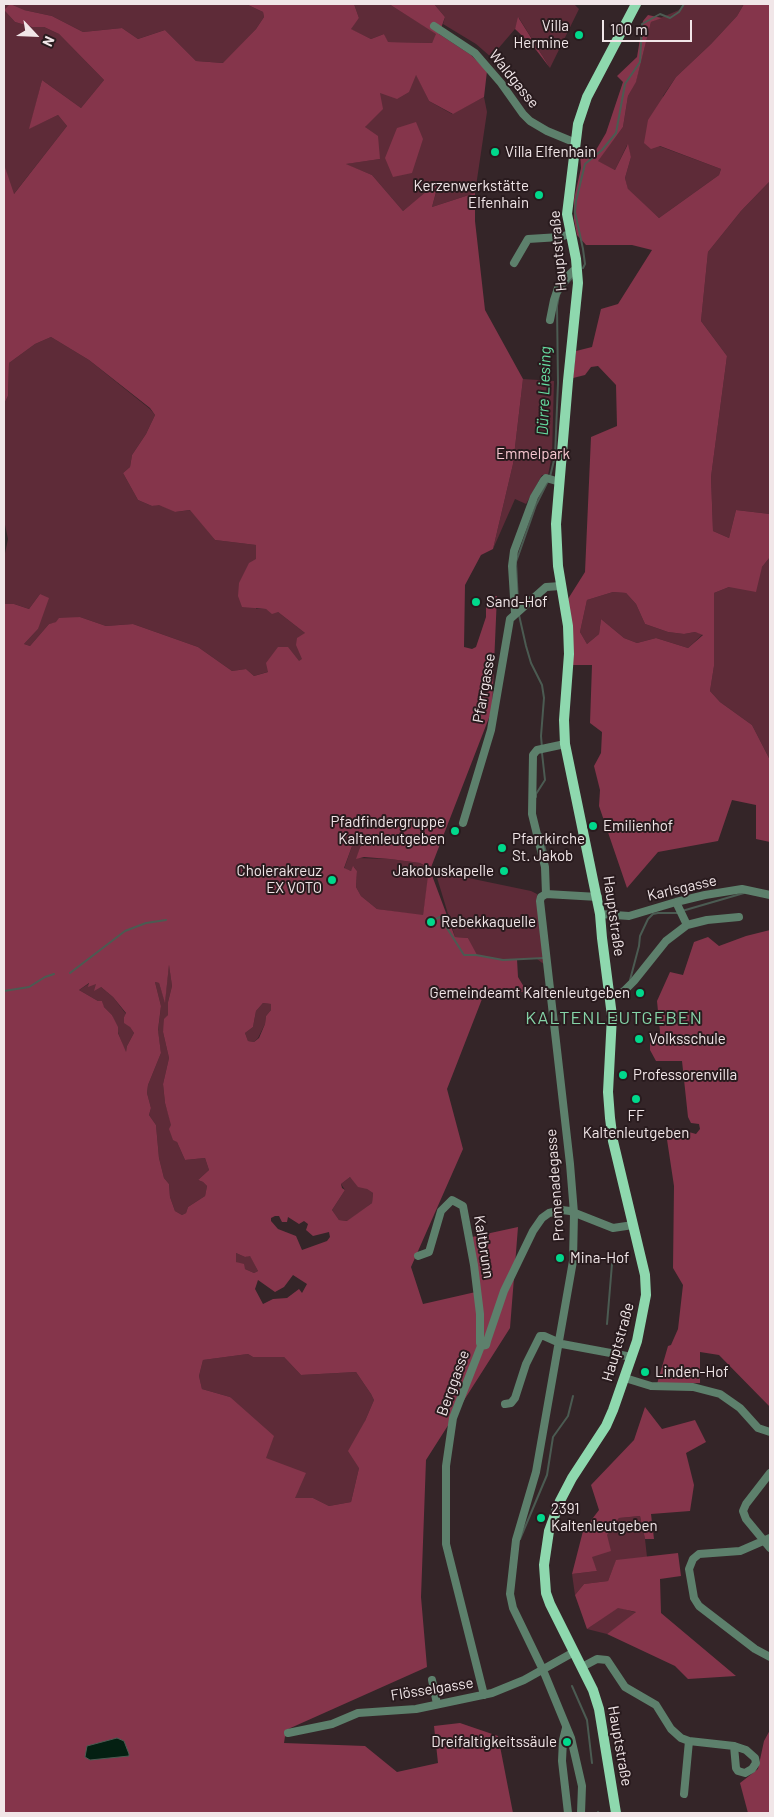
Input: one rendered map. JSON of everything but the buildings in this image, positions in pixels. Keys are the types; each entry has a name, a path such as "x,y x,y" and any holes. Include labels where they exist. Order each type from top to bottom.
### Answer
{"main road":[{"name":"Hauptstraße","path":"616,1813 599,1710 593,1690 546,1593 544,1565 546,1543 564,1490 606,1426 625,1378 641,1324 646,1295 644,1275 613,1141 610,1118 608,1092 612,1016 598,897 565,744 564,720 570,654 568,626 556,543 553,480 568,381 578,283 570,234 568,207 579,119 587,97 636,4"}],"street":[{"name":"Waldgasse","path":"434,26 475,53 501,82 522,114 530,121 547,131 576,143"},
{"path":"514,263 528,239 560,237 570,234"},
{"path":"550,320 558,288 568,276 577,270"},
{"path":"519,611 512,566 513,554 534,497 544,480 553,480"},
{"path":"519,611 547,587 561,586"},
{"name":"Pfarrgasse","path":"463,823 491,730 510,620 519,611"},
{"name":"Promenadegasse","path":"565,744 536,751 533,756 532,814 545,867 546,894 541,897 540,901 574,1213 573,1261 536,1472 516,1540 510,1587 513,1608 543,1670 576,1759 582,1786 581,1813"},
{"name":"Karlsgasse","path":"600,914 630,916 705,895 742,890 770,895"},
{"path":"546,894 598,897"},
{"path":"676,902 687,925"},
{"path":"610,994 619,994 624,991 666,941 687,925 707,920 739,917"},
{"name":"Kaltbrunn","path":"418,1256 430,1252 441,1211 452,1200 463,1206 474,1265 481,1346"},
{"name":"Berggasse","path":"484,1695 446,1544 446,1466 453,1418 481,1346 487,1343 504,1291 540,1221 549,1213 566,1210 613,1228 633,1225"},
{"path":"505,1404 513,1403 516,1398 526,1364 538,1338 544,1336 559,1343 632,1357"},
{"path":"625,1378 651,1386 693,1387 720,1394 740,1408 758,1428 770,1432"},
{"path":"770,1473 743,1509 745,1517 767,1540 770,1548"},
{"path":"767,1540 740,1551 699,1554 693,1559 689,1569 694,1598 698,1606 755,1649 770,1657"},
{"name":"Flösselgasse","path":"288,1733 332,1724 358,1713 416,1709 484,1695 515,1685 574,1652"},
{"path":"582,1667 597,1659 607,1660 625,1687 656,1705 671,1729 681,1738 690,1741 734,1746"},
{"path":"432,1680 438,1704"},
{"path":"566,1728 563,1740 562,1762 568,1813"},
{"path":"684,1794 690,1741"}],"green space":[{"path":"4,4 246,4 263,12 264,17 256,29 224,63 196,61 165,30 138,39 122,28 83,32 52,16 24,10 4,10"},
{"path":"354,4 389,4 437,34 432,43 387,42 384,34 371,39 350,29 359,18"},
{"path":"434,4 574,4 579,9 550,68 519,18 515,29 491,57 476,44 443,24 445,17"},
{"path":"685,4 744,4 737,16 711,44 676,77 663,96 659,146 721,169 719,175 659,218 628,190 625,178 631,157 627,145 615,170 597,161 623,127 628,96 636,81 651,22 679,10"},
{"path":"4,10 15,22 32,27 44,27 59,34 104,80 81,108 42,80 30,128 58,115 67,126 13,195 4,164"},
{"path":"416,74 429,101 452,114 484,97 487,112 475,193 432,207 439,182 403,211 372,175 345,164 380,159 365,127 380,92"},
{"path":"770,181 770,514 736,510 729,538 713,531 711,477 727,356 701,321 708,252 741,211"},
{"path":"51,337 89,360 155,415 146,434 132,455 130,467 123,473 138,500 152,506 159,504 175,512 191,510 215,540 256,545 256,609 278,612 305,633 303,659 300,662 254,676 246,669 232,671 198,647 133,624 106,626 80,617 49,624 30,646 24,644 38,629 40,594 29,609 14,604 4,604 4,558 8,539 4,520 4,404 8,396 9,363 35,344"},
{"name":"Emmelpark","path":"523,379 554,381 552,455 548,475 542,475 526,504 515,499 493,549 513,464"},
{"path":"770,557 770,760 752,725 720,702 710,691 714,666 714,593 729,587 762,567"},
{"path":"613,592 626,593 636,604 645,624 668,632 684,634 695,632 703,634 688,648 656,638 637,643 624,638 601,619 599,634 587,644 580,632 587,600"},
{"path":"355,838 362,840 364,844 360,847 357,858 390,859 420,863 429,868 423,916 377,909 361,896 356,887 357,871 354,867 351,871 344,869"},
{"path":"435,871 531,891 537,894 545,965 537,959 503,960 476,955 468,938 455,937"},
{"path":"169,964 172,986 168,1002 168,1015 163,1032 169,1058 163,1084 165,1103 177,1142 185,1160 205,1158 209,1170 198,1180 207,1186 205,1196 188,1207 186,1213 182,1215 175,1211 170,1197 169,1184 164,1178 159,1158 156,1125 149,1115 151,1108 147,1093 148,1085 161,1053 158,1031 161,1006 155,982 159,983 165,1001"},
{"path":"90,983 96,983 113,997 126,1014 124,1017 134,1033 127,1046 126,1055 112,1015 103,1006 102,1001 98,1001 79,990"},
{"path":"263,1003 271,1004 271,1010 266,1016 265,1024 258,1038 254,1042 248,1041 245,1033 253,1027 256,1011"},
{"path":"350,1177 373,1193 372,1203 348,1221 339,1220 332,1210 345,1190 341,1184"},
{"path":"236,1253 245,1257 250,1255 258,1271 254,1273 236,1262"},
{"path":"248,1354 253,1357 284,1357 301,1375 356,1372 374,1400 365,1421 359,1468 351,1502 329,1506 313,1498 295,1498 265,1458 230,1397 202,1389 199,1376 203,1360"},
{"path":"640,1516 647,1557 616,1561 608,1581 584,1584 575,1595 572,1574 597,1571 591,1557 619,1518"},
{"path":"618,1607 637,1613 607,1634 587,1629"}],"shaded area":[{"path":"10,4 24,10 52,16 83,32 122,28 138,39 165,30 196,61 223,63 256,29 264,17 263,12 246,4 354,4 359,18 351,29 371,39 384,34 388,42 432,43 436,34 389,4 434,4 445,17 439,34 471,55 487,71 484,97 453,114 429,101 416,75 409,92 397,99 380,93 383,109 365,127 378,136 380,159 346,164 372,175 403,211 439,181 432,207 475,193 475,221 485,310 523,379 513,464 493,549 481,555 465,585 464,647 472,649 476,647 486,617 486,596 497,596 492,710 430,870 455,937 468,938 477,955 503,960 517,959 518,977 527,992 510,992 482,999 447,1089 463,1149 411,1267 423,1304 480,1291 472,1237 518,1227 510,1328 426,1460 421,1597 427,1667 286,1730 284,1743 365,1746 397,1772 438,1763 434,1726 460,1723 498,1736 513,1813 4,1813 4,604 14,604 29,609 40,594 49,598 38,629 24,644 30,646 49,624 56,622 59,618 80,617 106,626 133,624 198,647 232,671 246,669 254,676 268,672 266,663 278,647 288,647 299,661 302,659 296,645 297,638 305,633 278,612 272,614 266,609 242,607 238,596 239,583 249,563 256,559 256,545 215,540 190,510 175,512 159,505 152,506 138,500 123,473 130,467 132,455 146,434 155,415 150,408 89,360 51,337 35,344 9,363 8,396 4,404 4,164 14,194 67,126 58,115 29,129 42,80 81,108 104,80 59,34 44,27 32,27 15,22 4,10","holes":["355,838 372,842 371,846 364,844 360,847 356,859 364,857 390,859 420,863 429,868 423,915 377,909 361,896 356,887 357,871 353,866 351,871 344,868","169,965 172,986 168,1002 168,1015 164,1019 163,1032 169,1058 163,1084 165,1103 171,1125 169,1129 185,1160 205,1158 209,1170 198,1180 207,1186 205,1196 188,1207 186,1213 182,1215 175,1211 170,1197 169,1184 164,1178 159,1158 156,1125 149,1115 151,1108 147,1093 148,1085 161,1053 158,1030 161,1006 155,982 159,983 165,1003","89,983 88,987 96,984 94,991 101,987 113,997 126,1013 124,1023 134,1033 126,1052 112,1015 104,1007 102,1001 98,1001 79,990","263,1003 271,1004 271,1010 266,1016 259,1038 254,1042 248,1041 245,1033 253,1027 256,1011","350,1177 358,1187 373,1193 372,1203 347,1221 339,1220 332,1210 345,1190 341,1184","275,1216 279,1216 282,1222 287,1222 288,1217 299,1224 304,1221 308,1224 306,1230 313,1236 329,1232 330,1237 327,1241 302,1250 296,1236 278,1229 271,1221 271,1218","236,1253 245,1257 250,1256 258,1271 254,1273 245,1269 244,1264 236,1262","293,1275 307,1284 302,1293 299,1289 287,1298 273,1299 263,1304 255,1289 258,1280 275,1292 284,1287","248,1354 253,1357 284,1357 301,1375 356,1372 374,1400 365,1421 348,1451 359,1468 351,1502 329,1506 313,1498 295,1498 306,1473 266,1458 274,1436 230,1397 202,1389 199,1376 203,1360"]},
{"path":"744,4 770,4 770,181 741,211 708,252 701,321 727,356 711,477 713,531 729,538 736,510 770,514 770,557 762,567 756,592 729,587 714,593 714,666 710,691 720,702 752,725 770,760 770,842 756,839 756,805 732,800 718,841 658,852 627,888 599,806 600,790 594,766 601,753 602,732 590,723 592,665 573,665 568,599 585,572 591,437 617,426 616,385 598,366 591,367 585,375 573,378 576,351 592,347 601,309 618,304 652,250 632,245 586,245 577,235 574,220 574,199 581,168 580,153 588,157 596,150 606,133 623,82 617,76 637,57 643,21 648,15 662,18 651,22 636,82 628,96 623,127 598,161 615,170 628,144 631,157 625,178 628,189 659,218 719,175 721,169 660,146 651,149 644,143 648,120 676,77 737,16","holes":["613,592 626,593 636,604 645,624 668,632 684,634 695,632 703,635 688,648 656,638 637,643 624,638 601,619 599,634 587,644 580,632 587,600"]},
{"path":"518,17 550,68 533,46 515,29"},
{"path":"416,122 423,139 412,173 393,177 385,158 397,128"},
{"path":"770,930 770,1407 719,1355 700,1352 700,1383 657,1384 668,1346 671,1345 678,1329 683,1285 673,1268 674,1186 666,1133 669,1130 678,1129 696,1134 700,1129 699,1124 691,1123 688,1117 682,1061 656,1061 650,1050 650,1042 661,1042 657,1001 670,972 683,975 694,942 708,937 719,946"},
{"path":"645,1407 662,1429 695,1420 706,1442 686,1453 694,1485 690,1511 651,1514 654,1539 645,1539 640,1516 619,1518 607,1535 611,1551 592,1557 597,1571 572,1574 583,1531 599,1510 591,1485 634,1440"},
{"path":"678,1553 681,1576 660,1579 661,1613 736,1676 688,1679 675,1666 607,1634 636,1612 618,1608 587,1629 575,1595 584,1584 608,1581 616,1560"},
{"path":"770,1730 770,1813 748,1813 740,1783 758,1769 764,1741"},
{"path":"117,1738 124,1741 129,1756 90,1760 85,1757 87,1746"}],"waterway":[{"name":"Dürre Liesing","path":"583,268 585,264 583,249 575,212 585,164 602,150 616,133 625,84 640,62 642,24 660,14 670,18 679,12 684,4"},
{"name":"Dürre Liesing","path":"550,477 555,456 558,383 557,306 559,295 573,277"},
{"name":"Dürre Liesing","path":"518,602 516,562 536,505 548,481"},
{"name":"Dürre Liesing","path":"519,615 531,663 542,685 544,698 542,748"},
{"name":"Dürre Liesing","path":"536,797 545,780 542,753"},
{"name":"Dürre Liesing","path":"541,834 547,856"},
{"path":"682,911 744,893"},
{"path":"630,980 640,936 648,919 653,914 677,913"},
{"path":"432,921 440,917 464,955 476,955 503,960 544,958"},
{"path":"70,973 125,931 146,923 166,920"},
{"path":"4,991 29,987 54,974"},
{"name":"Dürre Liesing","path":"607,1324 612,1264"},
{"name":"Dürre Liesing","path":"520,1539 547,1475 553,1437 568,1416 573,1396"},
{"name":"Dürre Liesing","path":"572,1686 587,1720 592,1763"}],"place":[{"name":"Villa Hermine","path":"579,35"},
{"name":"Villa Elfenhain","path":"495,152"},
{"name":"Kerzenwerkstätte Elfenhain","path":"539,195"},
{"name":"Sand-Hof","path":"476,602"},
{"name":"Emilienhof","path":"593,826"},
{"name":"Pfadfindergruppe Kaltenleutgeben","path":"455,831"},
{"name":"Pfarrkirche St. Jakob","path":"502,848"},
{"name":"Jakobuskapelle","path":"504,871"},
{"name":"Cholerakreuz EX VOTO","path":"332,880"},
{"name":"Rebekkaquelle","path":"431,922"},
{"name":"Gemeindeamt Kaltenleutgeben","path":"640,993"},
{"name":"Volksschule","path":"639,1039"},
{"name":"Professorenvilla","path":"623,1075"},
{"name":"FF Kaltenleutgeben","path":"636,1099"},
{"name":"Mina-Hof","path":"560,1258"},
{"name":"Linden-Hof","path":"645,1372"},
{"name":"2391 Kaltenleutgeben","path":"541,1518"},
{"name":"Dreifaltigkeitssäule","path":"567,1742"}],"district":[{"name":"KALTENLEUTGEBEN","path":"614,1018"}]}
